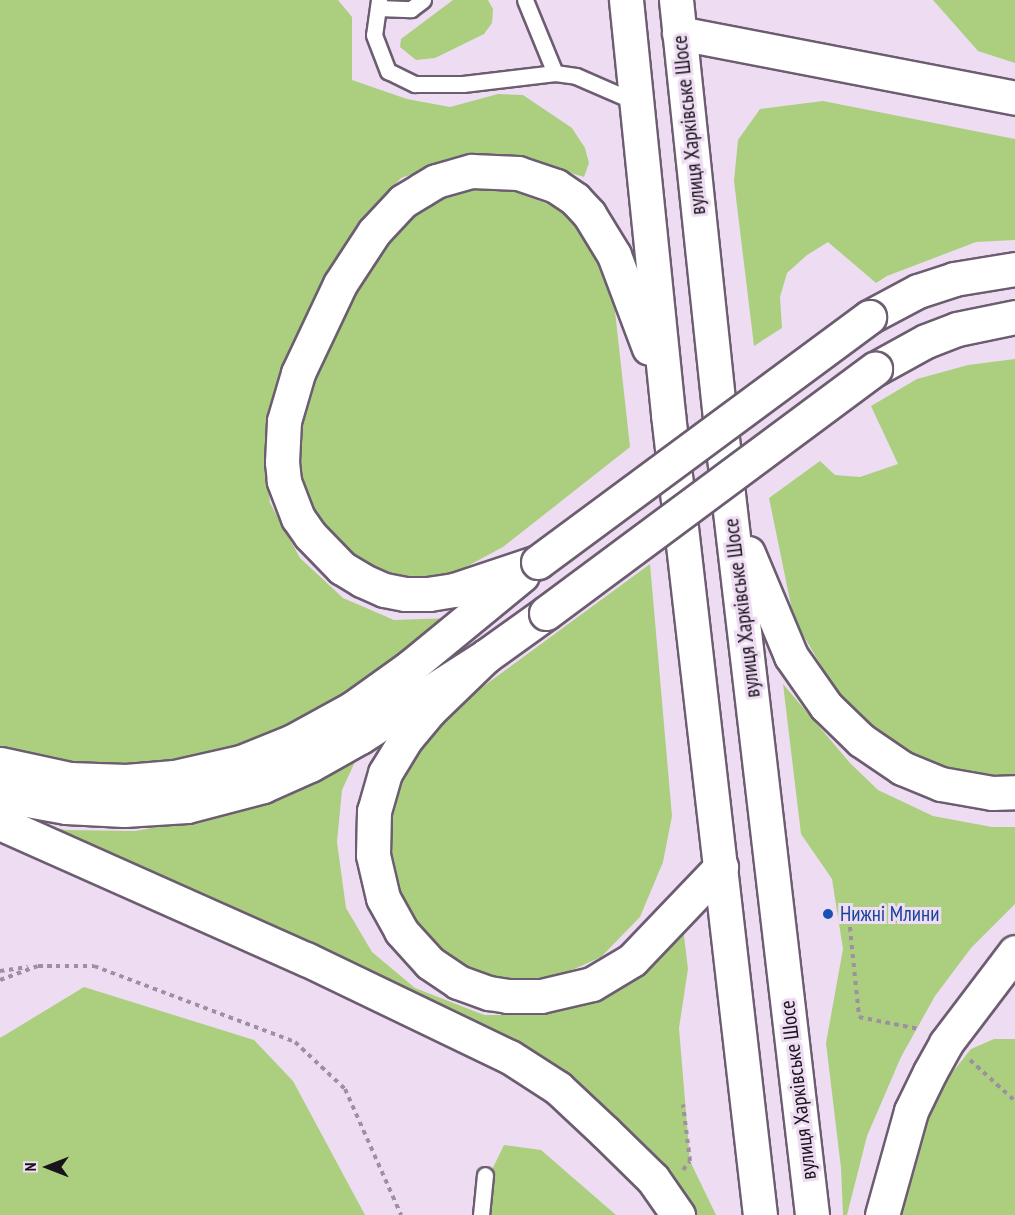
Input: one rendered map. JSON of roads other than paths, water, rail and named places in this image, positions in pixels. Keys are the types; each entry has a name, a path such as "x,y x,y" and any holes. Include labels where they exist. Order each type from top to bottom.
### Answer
{"highway":[{"path":"626,0 668,414 760,1215"},
{"name":"вулиця Харківське Шосе","path":"676,0 728,494 812,1215"},
{"path":"679,33 1015,98"},
{"path":"537,562 454,590 429,594 384,590 362,580 334,561 310,536 291,502 282,462 283,431 289,399 311,343 340,284 374,232 388,216 404,201 436,181 472,171 518,173 556,186 575,199 589,214 614,255 640,318 668,414"},
{"path":"0,764 70,779 135,781 198,773 251,758 293,741 353,708 410,668 537,562 869,317 918,291 954,279 1015,268"},
{"path":"0,795 66,807 124,810 187,806 239,794 286,777 335,752 486,656 875,369 926,341 957,329 1015,317"},
{"path":"728,494 753,567 791,656 813,690 843,723 881,755 920,776 960,789 992,793 1015,792"},
{"path":"486,656 430,710 407,737 386,773 374,812 373,855 383,898 401,931 430,963 458,982 489,993 541,996 583,987 605,977 632,960 721,867"},
{"path":"0,823 306,959 510,1057 566,1095 653,1179 678,1215"},
{"path":"882,1215 911,1112 946,1043 1009,972"}],"lane":[{"path":"423,0 411,9 378,4 374,35 388,71 415,84 463,84 555,73 576,76 638,103"},
{"path":"525,0 555,73"},
{"path":"481,1215 485,1175"}],"place":[{"name":"Нижні Млини","path":"828,914"}]}
